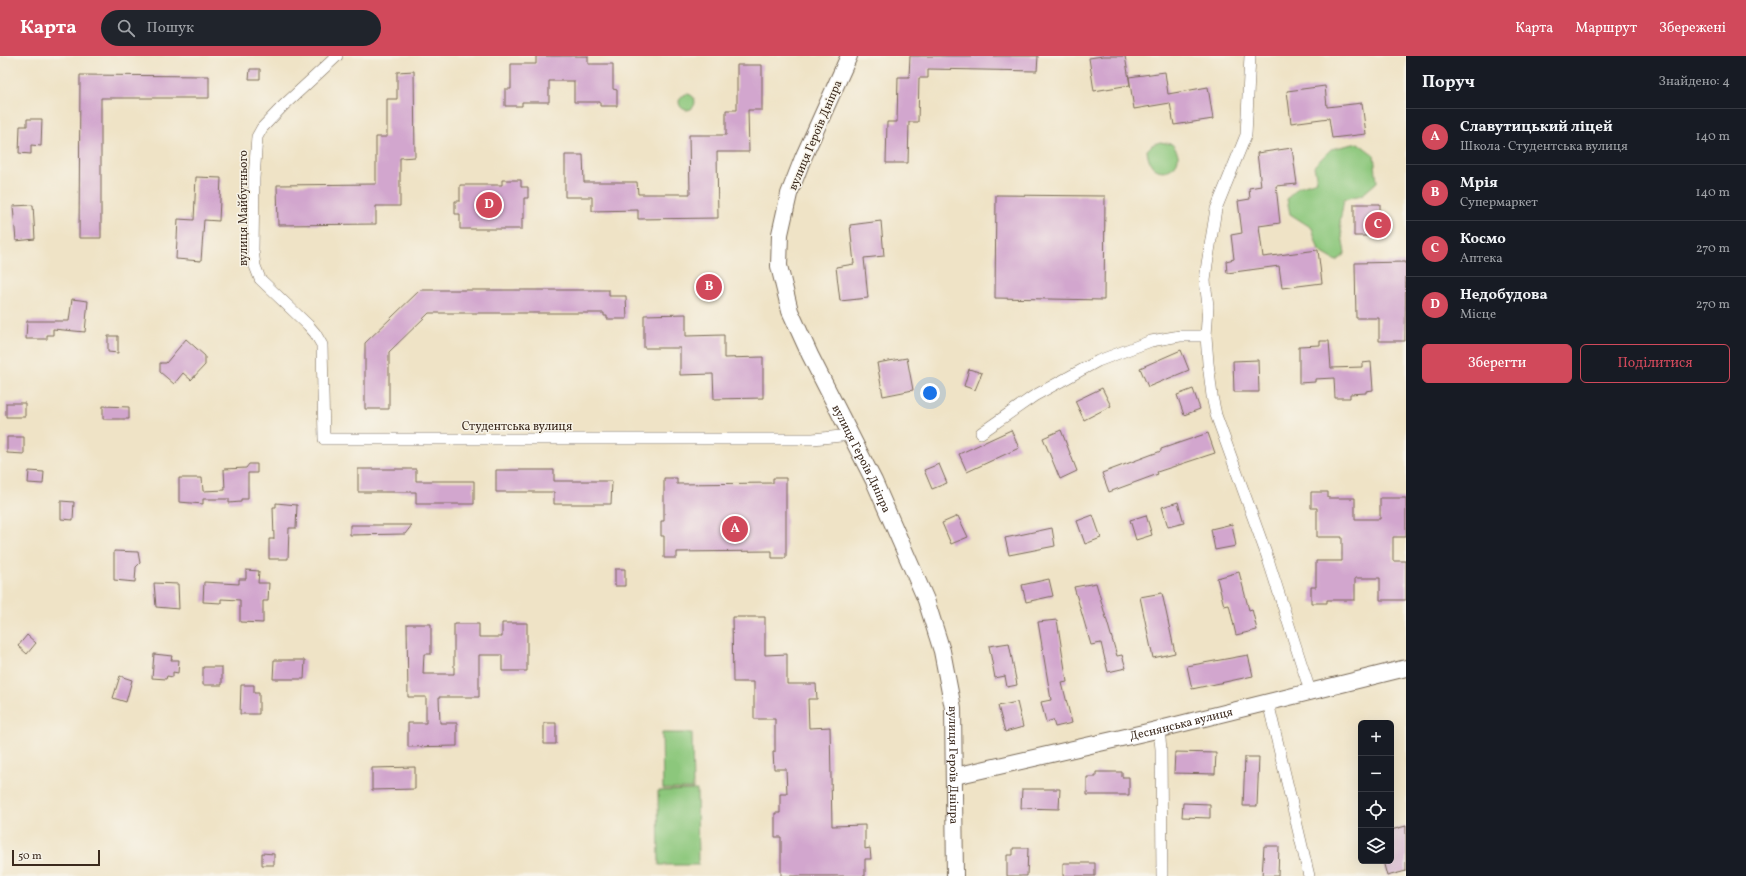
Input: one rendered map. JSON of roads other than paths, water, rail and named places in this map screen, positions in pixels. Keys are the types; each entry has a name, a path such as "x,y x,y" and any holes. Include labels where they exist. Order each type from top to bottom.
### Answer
{"street":[{"name":"вулиця Майбутнього","path":"324,439 322,345 315,333 260,279 256,271 253,250 254,178 256,143 262,128 283,106 337,56"},
{"name":"вулиця Героїв Дніпра","path":"849,56 795,179 782,226 779,257 780,274 790,311 874,482 917,578 932,617 942,651 952,698 955,876"},
{"path":"1250,56 1246,135 1216,209 1210,238 1205,281 1208,306 1206,336 1210,383 1216,415 1276,583 1310,692"},
{"path":"981,433 1034,396 1098,361 1151,341 1180,336 1206,336"},
{"name":"Студентська вулиця","path":"324,439 710,440 813,439 850,435"},
{"name":"Деснянська вулиця","path":"954,776 1159,729 1406,668"},
{"path":"1268,702 1309,876"},
{"path":"1159,729 1161,749 1162,876"}],"place":[{"name":"Недобудова","path":"489,205"},
{"name":"Космо","path":"1378,225"},
{"name":"Мрiя","path":"709,287"},
{"name":"Славутицький ліцей","path":"735,529"}]}
